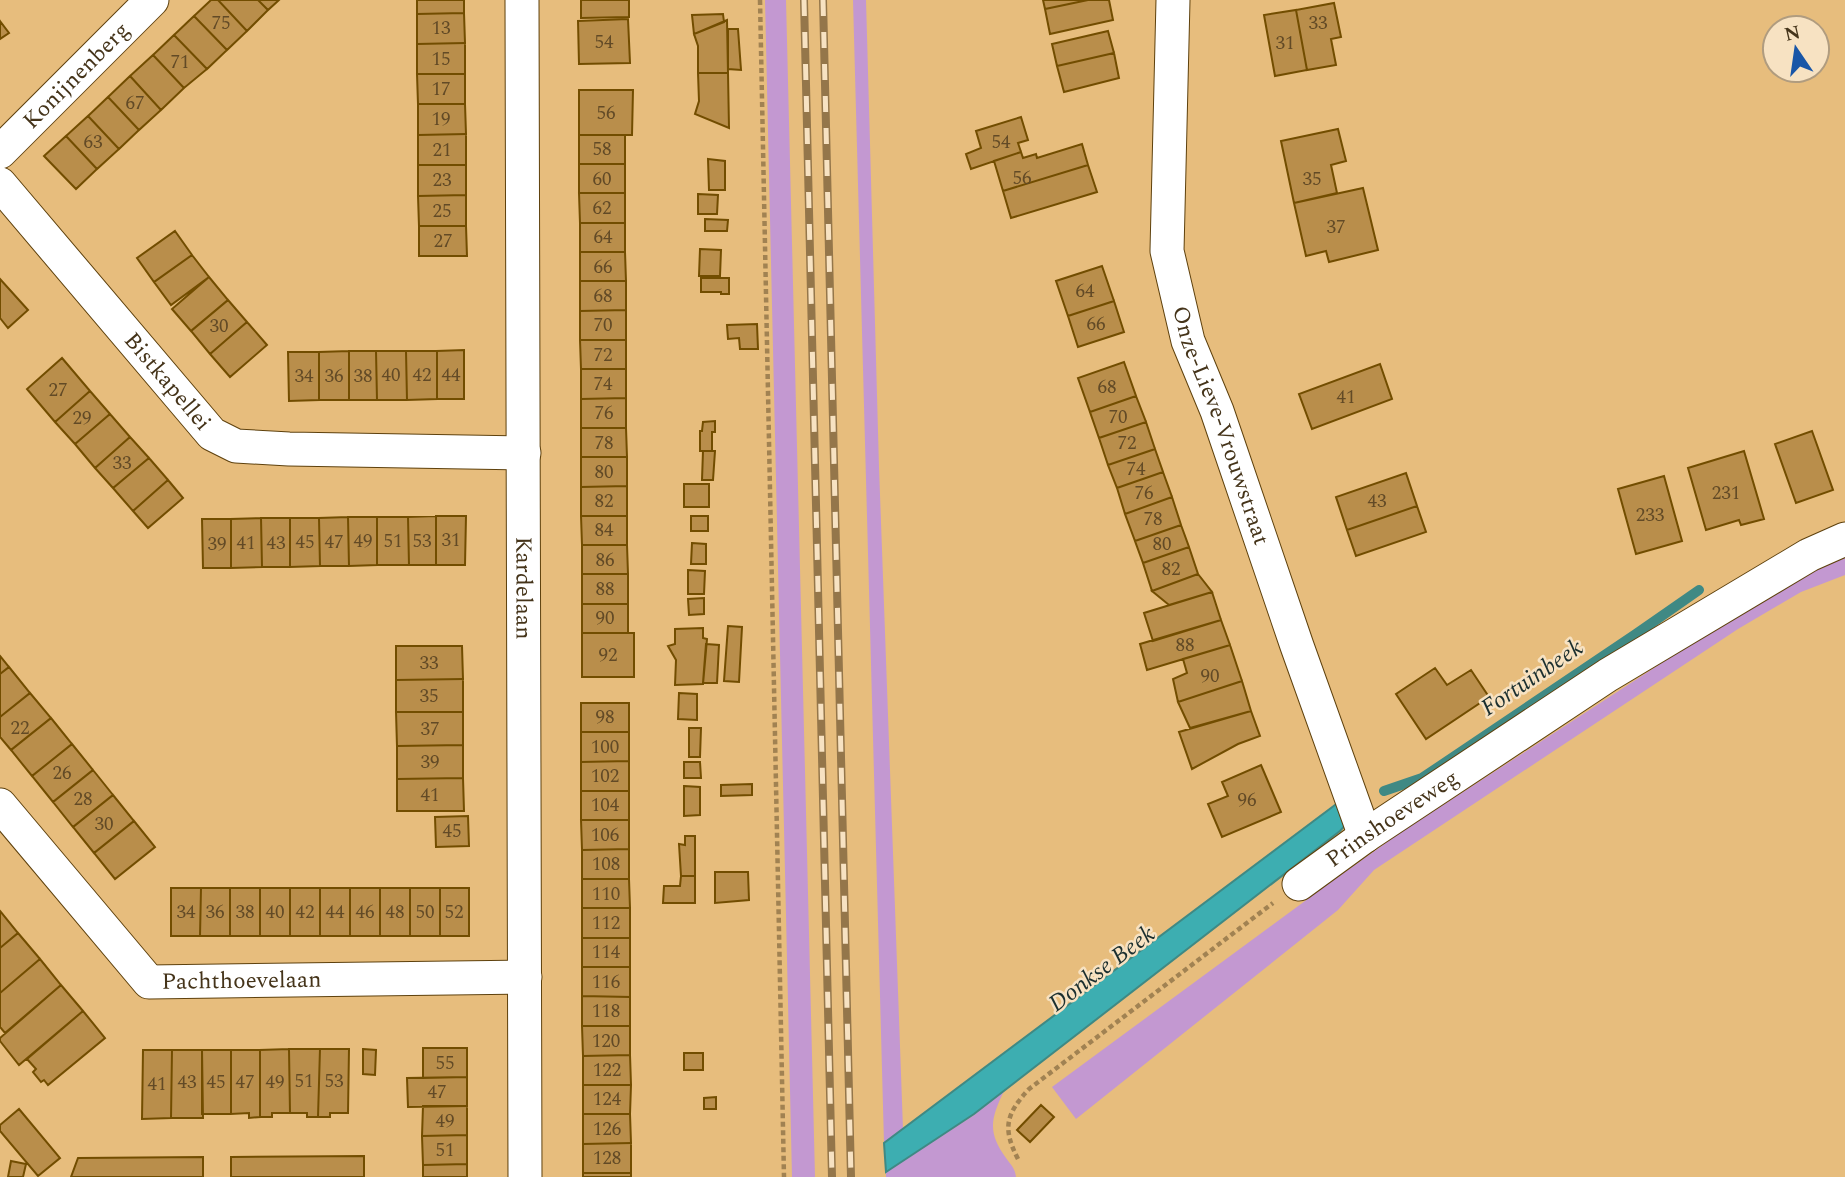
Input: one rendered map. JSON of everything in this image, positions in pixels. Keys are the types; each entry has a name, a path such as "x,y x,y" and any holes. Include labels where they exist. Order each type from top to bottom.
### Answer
{"street":[{"name":"Konijnenberg","path":"0,152 152,0"},
{"name":"Kardelaan","path":"522,0 524,1177"},
{"name":"Onze-Lieve-Vrouwstraat","path":"1173,0 1167,251 1188,341 1217,411 1365,836"},
{"name":"Bistkapellei","path":"0,184 212,434 236,446 289,450 524,453"},
{"name":"Prinshoeveweg","path":"1299,884 1365,836 1608,675 1810,555 1845,539"},
{"name":"Pachthoevelaan","path":"0,805 149,982 524,977"}],"path":[{"path":"760,0 784,1177"},
{"path":"1018,1159 1012,1148 1008,1118 1015,1104 1029,1088 1299,884"}],"shaded area":[{"path":"765,0 786,0 815,1177 792,1177"},
{"path":"853,0 866,0 879,467 903,1129 884,1143"},
{"path":"1845,558 1845,575 1801,592 1738,629 1374,870 1338,910 1076,1119 1052,1087 1397,835 1737,614 1800,576"},
{"path":"1004,1091 993,1125 996,1140 1016,1177 886,1177 886,1172 974,1115"}],"water":[{"path":"1339,802 1349,821 1340,831 974,1114 886,1172 884,1143"}],"building":[{"path":"211,0 218,0 247,31 227,50 194,16"},
{"path":"218,0 258,0 268,10 247,31"},
{"path":"258,0 279,0 268,10"},
{"path":"417,0 464,0 464,13 417,14"},
{"path":"581,0 629,0 629,17 581,18"},
{"path":"1043,0 1088,0 1045,9"},
{"path":"1088,0 1109,0 1113,20 1050,34 1045,9"},
{"path":"1334,3 1341,37 1331,39 1336,65 1307,70 1296,10"},
{"path":"1296,10 1307,70 1275,76 1264,15"},
{"path":"464,13 465,43 417,44 417,14"},
{"path":"723,14 724,22 694,34 692,15"},
{"path":"194,16 227,50 207,69 174,35"},
{"path":"628,19 630,63 579,64 578,21"},
{"path":"727,20 728,73 698,73 698,46 694,34"},
{"path":"0,21 9,33 0,39"},
{"path":"728,29 738,29 741,70 728,69"},
{"path":"1108,31 1114,53 1057,66 1052,44"},
{"path":"174,35 207,69 184,88 153,55"},
{"path":"465,43 465,74 417,74 417,44"},
{"path":"1114,53 1119,78 1064,92 1057,66"},
{"path":"153,55 184,88 161,110 130,76"},
{"path":"698,73 728,73 729,128 695,114 699,101"},
{"path":"417,74 465,74 465,104 418,104"},
{"path":"130,76 161,110 139,130 108,97"},
{"path":"579,90 633,90 632,135 579,135"},
{"path":"108,97 139,130 119,149 88,116"},
{"path":"418,104 465,104 466,134 418,135"},
{"path":"88,116 119,149 97,169 66,136"},
{"path":"1021,117 1028,140 1018,143 1021,152 971,169 966,154 981,148 976,131"},
{"path":"1338,129 1346,161 1331,165 1337,193 1294,203 1281,141"},
{"path":"466,134 466,165 418,165 418,135"},
{"path":"579,135 625,135 625,164 579,164"},
{"path":"66,136 97,169 76,189 44,156"},
{"path":"1082,144 1088,165 1003,191 994,161 1021,152 1023,158 1036,154 1037,158"},
{"path":"708,159 725,161 725,190 709,190"},
{"path":"579,164 625,164 625,193 579,193"},
{"path":"418,165 466,165 466,195 418,196"},
{"path":"1088,165 1097,192 1011,218 1003,191"},
{"path":"1363,188 1378,250 1329,262 1326,251 1306,256 1294,203"},
{"path":"579,193 625,193 625,223 580,223"},
{"path":"698,194 718,195 717,214 698,214"},
{"path":"466,195 466,226 419,226 418,196"},
{"path":"705,219 728,220 727,231 705,231"},
{"path":"580,223 625,223 625,252 580,252"},
{"path":"419,226 466,226 467,256 419,256"},
{"path":"175,231 192,255 154,282 137,258"},
{"path":"700,249 721,250 720,276 699,276"},
{"path":"580,252 625,252 626,281 580,281"},
{"path":"192,255 209,277 171,305 154,282"},
{"path":"1102,266 1114,301 1068,316 1056,281"},
{"path":"209,277 228,300 191,331 172,309"},
{"path":"701,278 729,278 729,294 701,292"},
{"path":"0,279 28,310 8,328 0,318"},
{"path":"580,281 626,281 626,310 580,311"},
{"path":"228,300 247,322 210,354 191,331"},
{"path":"1114,301 1124,332 1078,347 1068,316"},
{"path":"626,310 626,340 580,340 580,311"},
{"path":"247,322 267,345 230,377 210,354"},
{"path":"757,324 758,349 740,349 739,338 728,339 727,325"},
{"path":"580,340 626,340 626,369 581,369"},
{"path":"464,350 464,399 437,399 437,351"},
{"path":"349,351 349,400 319,400 319,352"},
{"path":"349,351 376,351 377,400 349,400"},
{"path":"376,351 406,351 407,400 377,400"},
{"path":"406,351 437,351 437,399 407,400"},
{"path":"288,352 319,352 319,400 289,401"},
{"path":"62,358 90,391 55,422 27,389"},
{"path":"1124,362 1136,396 1090,412 1078,378"},
{"path":"1380,364 1392,399 1312,429 1299,394"},
{"path":"581,369 626,369 626,398 581,399"},
{"path":"90,391 110,414 75,444 55,422"},
{"path":"1136,396 1146,422 1099,438 1090,412"},
{"path":"626,398 626,428 581,428 581,399"},
{"path":"110,414 130,437 95,468 75,444"},
{"path":"715,421 712,451 700,451 703,422"},
{"path":"1146,422 1155,449 1108,465 1099,438"},
{"path":"581,428 626,428 627,457 581,457"},
{"path":"1812,431 1833,490 1796,503 1775,444"},
{"path":"130,437 149,458 113,488 95,468"},
{"path":"1155,449 1163,472 1117,488 1108,465"},
{"path":"703,451 715,451 713,480 702,480"},
{"path":"1744,451 1764,519 1741,525 1739,520 1706,530 1688,468"},
{"path":"581,457 627,457 627,486 581,487"},
{"path":"149,458 168,480 133,511 113,488"},
{"path":"1163,472 1172,497 1125,514 1117,488"},
{"path":"1406,473 1417,506 1347,530 1336,497"},
{"path":"1664,476 1682,541 1636,554 1618,489"},
{"path":"168,480 183,498 148,528 133,511"},
{"path":"684,484 709,484 709,507 684,507"},
{"path":"627,486 627,516 581,516 581,487"},
{"path":"1172,497 1181,525 1135,541 1125,514"},
{"path":"1417,506 1426,532 1356,556 1347,530"},
{"path":"436,516 466,516 465,565 436,565"},
{"path":"436,516 436,565 409,565 408,517"},
{"path":"581,516 627,516 627,545 582,545"},
{"path":"691,516 708,516 708,531 691,531"},
{"path":"348,517 349,566 320,566 319,518"},
{"path":"348,517 377,517 377,565 349,566"},
{"path":"377,517 408,517 409,565 377,565"},
{"path":"261,518 262,567 231,568 231,519"},
{"path":"261,518 290,518 290,567 262,567"},
{"path":"290,518 319,518 320,566 290,567"},
{"path":"202,519 231,519 231,568 203,568"},
{"path":"1181,525 1189,547 1143,563 1135,541"},
{"path":"692,543 706,544 706,564 691,564"},
{"path":"582,545 627,545 628,574 582,574"},
{"path":"1189,547 1198,574 1152,591 1143,563"},
{"path":"688,570 705,571 704,594 688,594"},
{"path":"582,574 628,574 628,604 582,604"},
{"path":"1198,574 1212,592 1169,605 1152,591"},
{"path":"1212,592 1221,620 1153,641 1144,613"},
{"path":"704,598 704,614 689,615 688,599"},
{"path":"582,604 628,604 628,633 582,633"},
{"path":"1221,620 1230,645 1147,670 1140,644"},
{"path":"728,626 742,627 739,682 724,681"},
{"path":"703,628 703,638 707,639 703,684 675,685 676,660 668,646 675,644 675,629"},
{"path":"582,633 634,633 634,677 582,677"},
{"path":"706,644 719,645 717,683 703,683"},
{"path":"1230,645 1242,681 1178,702 1173,679 1187,673 1183,659"},
{"path":"396,646 462,646 463,679 396,680"},
{"path":"0,656 9,667 0,674"},
{"path":"9,667 30,693 0,717 0,674"},
{"path":"1435,668 1447,685 1471,670 1489,697 1426,739 1396,694"},
{"path":"463,679 463,712 396,712 396,680"},
{"path":"1242,681 1251,711 1190,728 1178,702"},
{"path":"30,693 51,718 11,750 0,737 0,717"},
{"path":"679,693 697,694 697,720 678,719"},
{"path":"581,703 629,703 629,732 581,732"},
{"path":"1251,711 1260,736 1238,744 1192,769 1179,732"},
{"path":"396,712 463,712 463,745 397,746"},
{"path":"51,718 72,744 32,776 11,750"},
{"path":"689,728 701,728 700,757 689,757"},
{"path":"581,732 629,732 629,761 581,762"},
{"path":"72,744 93,770 53,802 32,776"},
{"path":"463,745 463,778 397,779 397,746"},
{"path":"629,761 629,791 581,791 581,762"},
{"path":"684,762 700,762 701,778 684,778"},
{"path":"1261,765 1281,812 1222,837 1208,804 1228,796 1222,782"},
{"path":"93,770 113,795 73,827 53,802"},
{"path":"463,778 464,811 397,811 397,779"},
{"path":"752,784 752,795 721,796 721,785"},
{"path":"684,786 700,787 700,815 684,816"},
{"path":"581,791 629,791 629,820 581,820"},
{"path":"113,795 134,821 94,853 73,827"},
{"path":"468,816 469,846 436,847 435,817"},
{"path":"581,820 629,820 629,849 582,850"},
{"path":"134,821 155,847 115,879 94,853"},
{"path":"685,836 695,836 695,876 681,876 679,844 685,845"},
{"path":"629,849 629,879 582,879 582,850"},
{"path":"715,872 748,872 749,900 715,903"},
{"path":"681,876 695,876 695,903 663,903 664,886 680,886"},
{"path":"582,879 629,879 630,908 582,908"},
{"path":"171,888 201,888 200,936 171,936"},
{"path":"201,888 230,888 230,936 200,936"},
{"path":"230,888 260,888 260,936 230,936"},
{"path":"260,888 290,888 290,936 260,936"},
{"path":"290,888 320,888 320,936 290,936"},
{"path":"320,888 350,888 350,936 320,936"},
{"path":"350,888 380,888 380,936 350,936"},
{"path":"380,888 410,888 410,936 380,936"},
{"path":"410,888 440,888 440,936 410,936"},
{"path":"440,888 469,888 469,936 440,936"},
{"path":"582,908 630,908 630,938 582,938"},
{"path":"0,911 18,933 0,948"},
{"path":"18,933 40,959 0,993 0,948"},
{"path":"582,938 630,938 630,967 582,967"},
{"path":"40,959 61,985 5,1033 0,1027 0,993"},
{"path":"582,967 630,967 630,997 582,996"},
{"path":"61,985 83,1011 19,1065 0,1038"},
{"path":"582,996 630,997 630,1026 582,1026"},
{"path":"83,1011 105,1038 48,1085 44,1080 41,1082 33,1072 36,1069 27,1059"},
{"path":"582,1026 630,1026 630,1055 583,1056"},
{"path":"423,1048 467,1048 467,1077 423,1078"},
{"path":"289,1049 290,1113 272,1113 272,1117 260,1117 260,1050"},
{"path":"289,1049 320,1049 318,1117 307,1117 307,1113 290,1113"},
{"path":"320,1049 349,1049 348,1113 330,1113 330,1117 318,1117"},
{"path":"363,1049 376,1050 375,1075 363,1074"},
{"path":"143,1050 172,1050 171,1118 142,1119"},
{"path":"172,1050 202,1050 203,1118 171,1118"},
{"path":"202,1050 231,1050 231,1114 202,1114"},
{"path":"231,1050 260,1050 260,1117 249,1118 249,1113 231,1114"},
{"path":"684,1053 703,1053 703,1070 684,1070"},
{"path":"630,1055 631,1085 583,1085 583,1056"},
{"path":"467,1077 467,1106 408,1107 407,1078"},
{"path":"583,1085 631,1085 630,1114 583,1114"},
{"path":"716,1097 716,1109 704,1109 704,1098"},
{"path":"1041,1105 1054,1117 1030,1142 1017,1130"},
{"path":"423,1106 467,1106 467,1135 422,1136"},
{"path":"19,1109 60,1158 38,1176 0,1131 0,1125"},
{"path":"583,1114 630,1114 631,1143 583,1144"},
{"path":"467,1135 467,1164 423,1165 422,1136"},
{"path":"631,1143 631,1173 583,1173 583,1144"},
{"path":"364,1156 364,1177 231,1177 231,1157"},
{"path":"203,1157 203,1177 71,1177 78,1158"},
{"path":"11,1161 26,1164 23,1177 8,1177"},
{"path":"467,1164 467,1177 423,1177 423,1165"},
{"path":"583,1173 631,1173 631,1177 583,1177"}],"waterway":[{"name":"Fortuinbeek","path":"1384,791 1422,778 1699,590"}],"railway":[{"path":"804,0 832,1177"},
{"path":"823,0 851,1177"}],"water label":[{"name":"Donkse Beek","path":"1102,969"}]}
